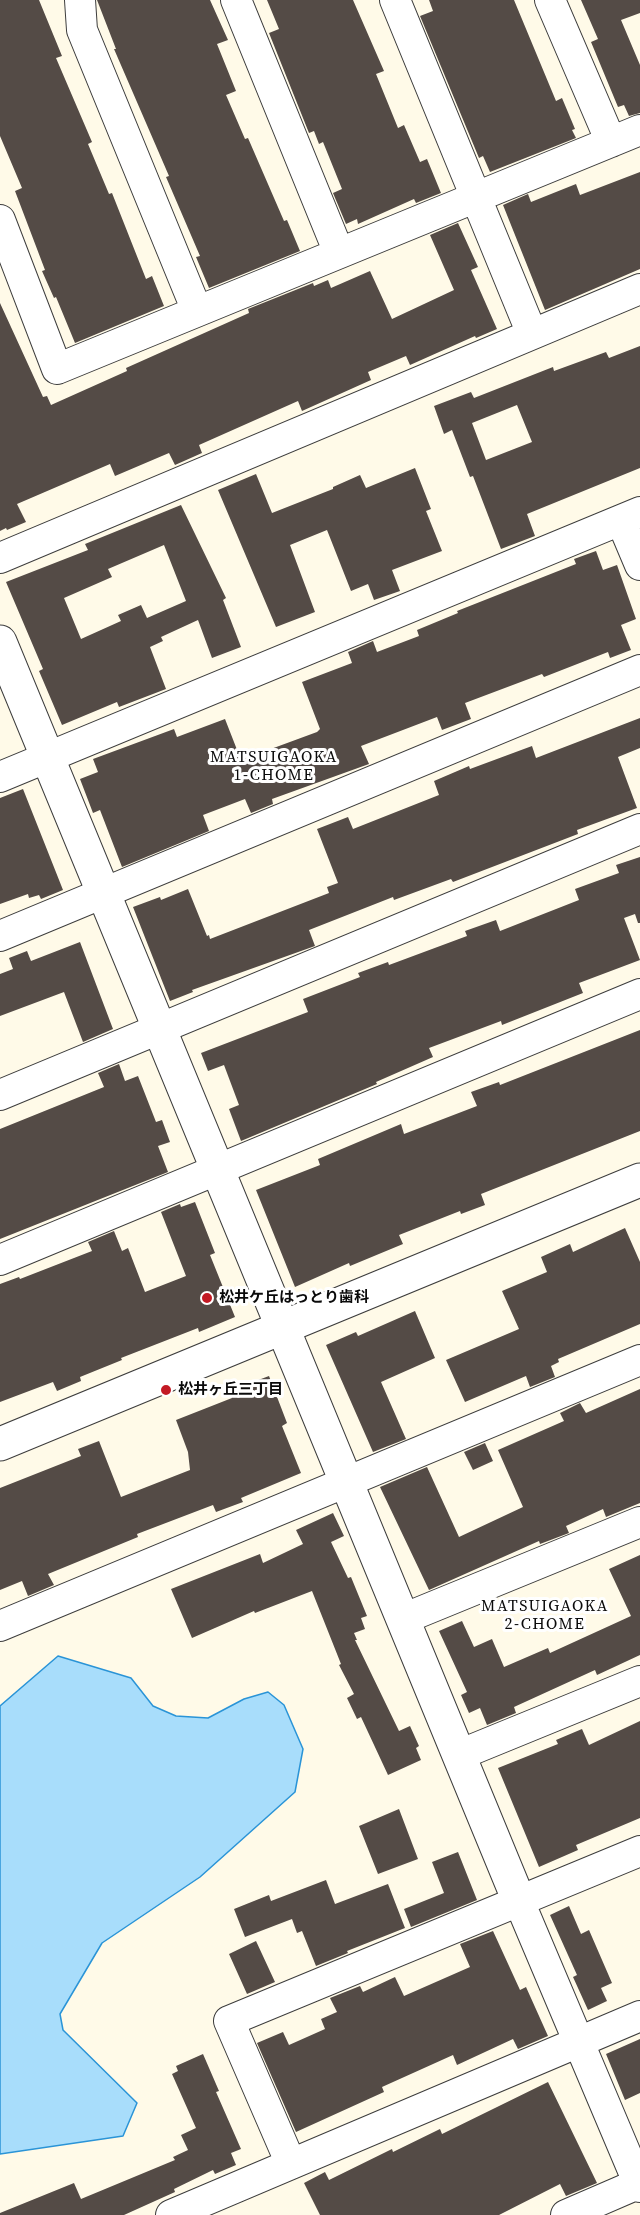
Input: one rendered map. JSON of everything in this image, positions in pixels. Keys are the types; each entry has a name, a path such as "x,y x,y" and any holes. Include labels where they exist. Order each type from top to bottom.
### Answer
{"street":[{"path":"80,0 82,30 198,311"},
{"path":"236,0 339,253"},
{"path":"395,0 532,334"},
{"path":"550,0 611,142"},
{"path":"0,220 57,369 640,130"},
{"path":"0,558 640,289"},
{"path":"0,777 631,516 640,565"},
{"path":"0,642 519,1901 640,2185 566,2215"},
{"path":"0,936 640,670"},
{"path":"0,1095 640,829"},
{"path":"0,1260 640,994"},
{"path":"0,1444 640,1180"},
{"path":"0,1626 640,1360"},
{"path":"403,1619 640,1522"},
{"path":"459,1755 640,1681"},
{"path":"291,2164 229,2021 640,1851"},
{"path":"171,2215 640,2016"}],"water":[{"path":"58,1656 131,1678 153,1706 176,1716 208,1718 244,1699 268,1692 284,1705 303,1749 295,1792 200,1877 102,1943 60,2014 63,2030 137,2103 123,2136 0,2154 0,1706"}],"building":[{"path":"0,0 39,0 62,56 56,58 92,142 88,144 109,194 112,193 146,279 152,276 164,306 75,343 56,297 54,298 42,271 45,270 15,191 22,188 0,136"},
{"path":"97,0 210,0 228,40 217,44 236,91 226,95 300,251 209,288 196,257 200,256 166,177 169,176 114,49 116,49"},
{"path":"267,0 353,0 384,71 376,74 398,128 404,125 420,162 427,159 441,193 416,203 414,199 358,224 357,219 346,224 333,193 342,189 323,142 319,144 314,131 309,133 269,33 279,29"},
{"path":"429,0 514,0 556,101 562,98 575,129 572,130 576,138 490,172 483,156 479,158 420,16 433,11"},
{"path":"581,0 640,0 640,13 621,20 640,65 640,113 629,116 624,105 618,107 591,42 598,39"},
{"path":"640,172 640,269 545,310 503,205 528,194 531,202 576,184 580,195"},
{"path":"458,223 478,267 471,270 497,329 476,338 475,336 410,365 406,356 368,372 371,380 302,411 298,401 199,445 202,453 175,465 169,453 115,476 110,464 17,504 26,522 0,531 0,303 43,397 47,396 51,405 127,371 126,368 249,313 248,309 313,283 314,286 328,280 331,288 370,271 392,319 454,290 430,235"},
{"path":"640,346 640,468 527,514 535,536 501,549 473,476 470,477 452,430 444,434 434,406 471,392 474,398 553,367 554,371 606,352 609,358","holes":["517,405 532,442 486,460 472,423"]},
{"path":"415,468 431,509 426,511 442,551 392,570 400,591 374,600 368,584 351,591 327,530 290,545 315,612 276,627 218,490 256,474 272,513 333,489 360,475 366,488"},
{"path":"181,505 226,598 223,600 241,647 212,658 198,620 161,637 163,641 150,647 166,689 119,707 117,702 62,725 39,671 43,669 6,582 88,550 85,544","holes":["164,545 186,601 147,618 141,605 118,615 121,621 81,639 64,598 112,577 108,569"]},
{"path":"596,551 603,570 617,565 636,619 621,625 631,650 610,658 608,652 544,677 542,674 465,703 471,719 442,730 437,717 361,746 369,764 272,799 273,804 251,813 245,799 203,815 209,831 122,867 100,810 93,813 80,779 98,772 93,759 174,729 177,737 225,719 241,760 317,732 320,729 302,682 352,663 348,652 373,641 377,652 419,636 417,630 458,613 457,611 576,564 574,559"},
{"path":"640,718 640,748 618,757 637,808 577,830 578,834 453,882 451,879 394,900 393,897 309,930 315,946 192,990 193,992 170,1001 133,907 160,897 161,900 188,889 210,939 329,893 327,887 338,883 317,829 348,817 353,829 439,795 434,781 469,766 470,769 532,746 536,758"},
{"path":"23,789 63,890 41,899 39,895 29,898 28,894 0,904 0,798"},
{"path":"640,857 640,923 635,914 624,918 640,960 579,983 583,993 502,1025 501,1021 429,1048 433,1057 376,1082 377,1084 241,1141 229,1109 239,1105 224,1065 208,1071 201,1053 308,1012 303,999 360,977 358,973 388,962 389,965 467,936 465,931 496,920 500,931 579,900 575,889 619,873 616,865"},
{"path":"80,942 113,1029 83,1042 64,992 0,1016 0,974 13,969 9,958 27,951 31,961"},
{"path":"640,1030 640,1131 481,1194 485,1205 461,1214 460,1211 399,1235 403,1244 350,1266 349,1263 295,1287 256,1190 320,1165 318,1159 401,1124 404,1134 477,1106 471,1092 499,1082 500,1085"},
{"path":"119,1064 125,1081 138,1076 156,1122 162,1120 170,1142 158,1146 168,1172 0,1239 0,1129 104,1087 98,1073"},
{"path":"195,1202 215,1253 210,1255 235,1317 199,1332 198,1328 121,1358 122,1360 80,1377 81,1381 57,1391 53,1382 0,1402 0,1284 19,1277 20,1279 92,1251 88,1242 114,1231 122,1251 128,1248 145,1292 186,1276 161,1212 180,1204 181,1207"},
{"path":"625,1228 640,1262 640,1324 558,1359 559,1362 551,1366 555,1377 530,1387 526,1376 465,1402 446,1360 519,1329 502,1291 547,1272 541,1257 570,1244 573,1252"},
{"path":"415,1311 435,1358 381,1382 406,1439 373,1452 326,1345 356,1332 358,1336"},
{"path":"269,1376 287,1423 282,1426 301,1473 241,1498 243,1502 216,1512 213,1505 137,1534 138,1537 48,1574 54,1585 28,1596 22,1581 0,1590 0,1488 81,1456 78,1449 99,1441 121,1497 190,1470 188,1452 176,1420 232,1398 229,1391"},
{"path":"640,1389 640,1503 606,1517 603,1509 566,1526 569,1533 540,1544 539,1541 429,1590 380,1487 427,1467 459,1537 523,1507 498,1450 564,1421 560,1413 580,1403 586,1413"},
{"path":"485,1443 493,1461 473,1470 464,1452"},
{"path":"333,1513 344,1536 331,1542 348,1578 351,1577 367,1616 361,1618 365,1629 354,1633 357,1640 355,1640 399,1731 410,1726 419,1746 416,1748 421,1760 388,1775 361,1717 357,1719 347,1698 354,1694 339,1665 341,1664 312,1591 255,1613 254,1611 192,1638 171,1589 260,1554 263,1563 303,1544 296,1530"},
{"path":"640,1555 640,1655 597,1675 595,1670 514,1707 516,1713 487,1725 480,1708 469,1713 461,1695 467,1692 439,1631 462,1621 474,1647 492,1639 504,1667 548,1648 550,1653 631,1616 609,1569"},
{"path":"640,1721 640,1818 576,1845 578,1850 539,1867 498,1768 558,1744 556,1740 582,1729 589,1745"},
{"path":"399,1809 418,1859 378,1874 359,1826"},
{"path":"458,1852 477,1900 411,1927 404,1909 444,1893 432,1862"},
{"path":"326,1880 335,1904 388,1884 405,1928 316,1966 302,1931 297,1933 292,1919 245,1937 234,1909 269,1895 271,1901"},
{"path":"569,1906 581,1934 589,1930 612,1983 601,1988 607,2001 588,2010 573,1977 577,1975 550,1915"},
{"path":"493,1931 520,1990 526,1987 548,2036 518,2049 513,2039 457,2065 453,2055 382,2087 384,2092 296,2132 257,2043 283,2032 289,2045 325,2029 321,2019 337,2012 330,1998 360,1986 363,1992 395,1977 404,1996 470,1967 460,1944"},
{"path":"256,1941 275,1982 247,1994 229,1954"},
{"path":"640,2039 640,2093 625,2100 606,2054"},
{"path":"203,2054 219,2091 216,2092 241,2149 231,2153 236,2165 215,2174 213,2170 174,2189 175,2192 124,2215 0,2215 0,2213 74,2183 81,2199 175,2160 173,2157 188,2150 181,2135 196,2128 172,2074 178,2071 176,2066"},
{"path":"548,2082 597,2183 566,2196 560,2184 499,2215 320,2215 304,2183 325,2172 329,2180 392,2149 393,2152 440,2129 442,2134"}],"place":[{"name":"松井ケ丘はっとり歯科","path":"207,1298"},
{"name":"松井ヶ丘三丁目","path":"166,1390"}],"district":[{"name":"MATSUIGAOKA 1-CHOME","path":"274,767"},
{"name":"MATSUIGAOKA 2-CHOME","path":"545,1616"}]}
